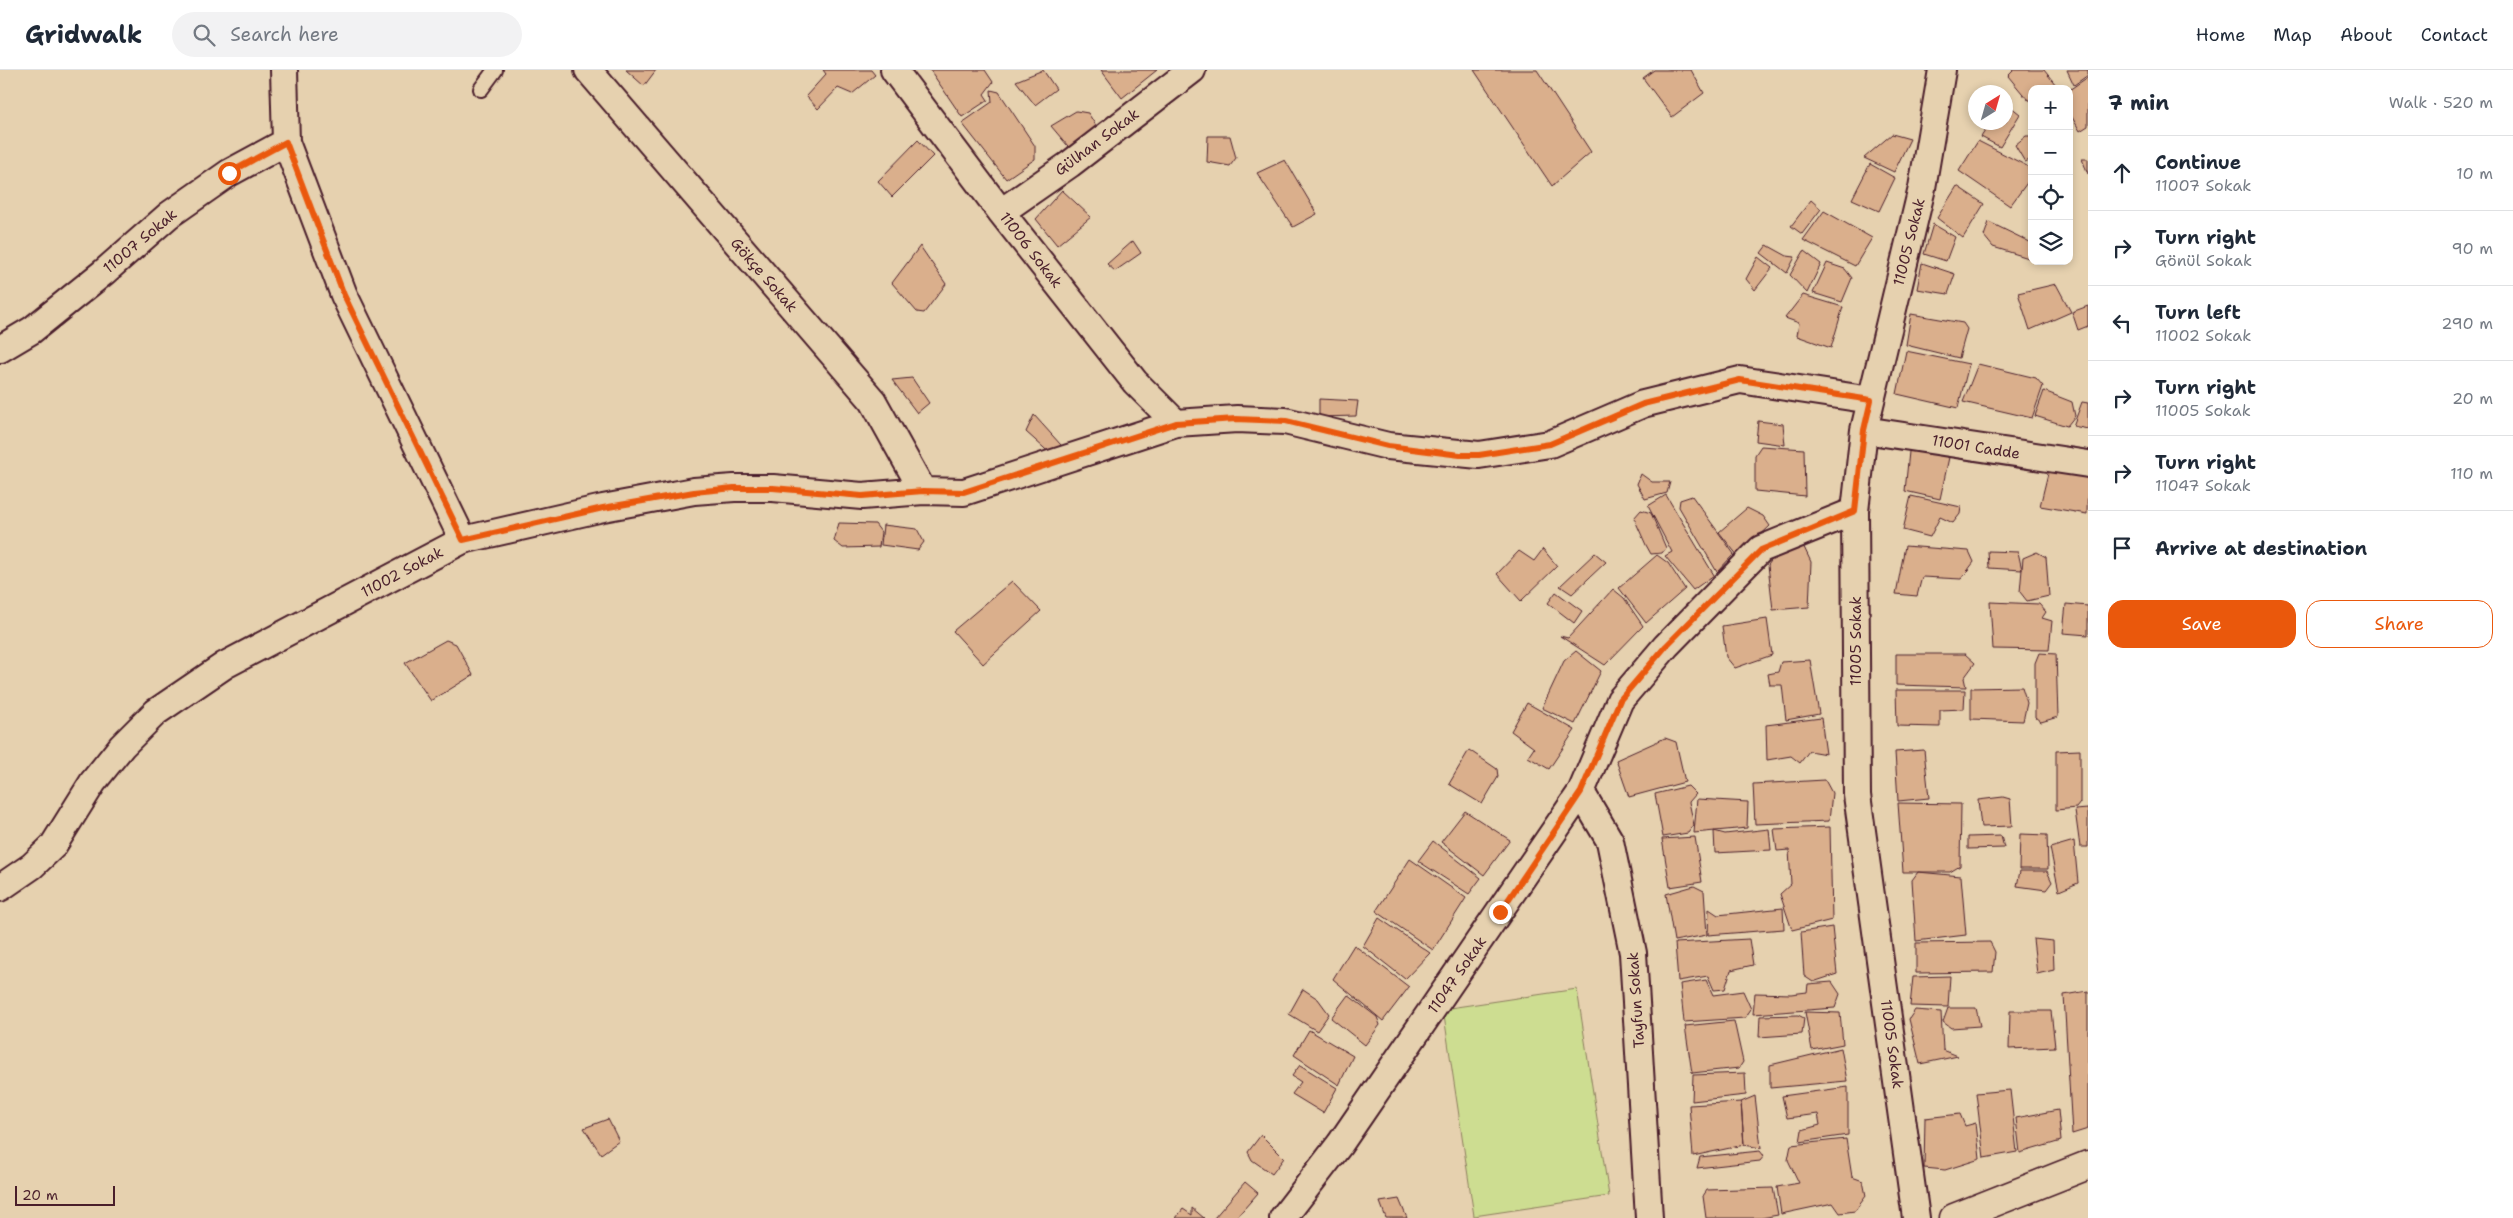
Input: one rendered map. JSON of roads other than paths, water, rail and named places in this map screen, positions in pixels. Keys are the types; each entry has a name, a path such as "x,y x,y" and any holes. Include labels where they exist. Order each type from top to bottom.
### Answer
{"main road":[{"path":"1954,1218 2088,1165"}],"street":[{"path":"284,70 286,142 344,295 463,540"},
{"name":"Gökçe Sokak","path":"588,70 872,402 923,491"},
{"name":"11006 Sokak","path":"894,70 1001,212 1135,382 1176,423"},
{"name":"Gülhan Sokak","path":"1001,212 1070,164 1192,70"},
{"name":"11005 Sokak","path":"1916,1218 1857,795 1855,511 1864,430 1922,188 1942,70"},
{"name":"11007 Sokak","path":"0,349 32,330 104,272 169,215 229,173 286,142"},
{"name":"11002 Sokak","path":"0,888 32,866 53,846 93,782 122,746 156,712 226,665 463,540 603,508 694,492 734,488 773,488 862,496 923,491 964,492 1176,423 1236,419 1286,421 1388,446 1460,455 1479,455 1550,444 1643,404 1740,380 1871,400"},
{"name":"11001 Cadde","path":"1864,430 2088,464"},
{"name":"11047 Sokak","path":"1283,1218 1340,1144 1581,792 1620,700 1666,646 1761,550 1855,511"},
{"name":"Tayfun Sokak","path":"1581,792 1610,841 1633,952 1649,1218"}],"lane":[{"path":"481,89 495,70"}]}
